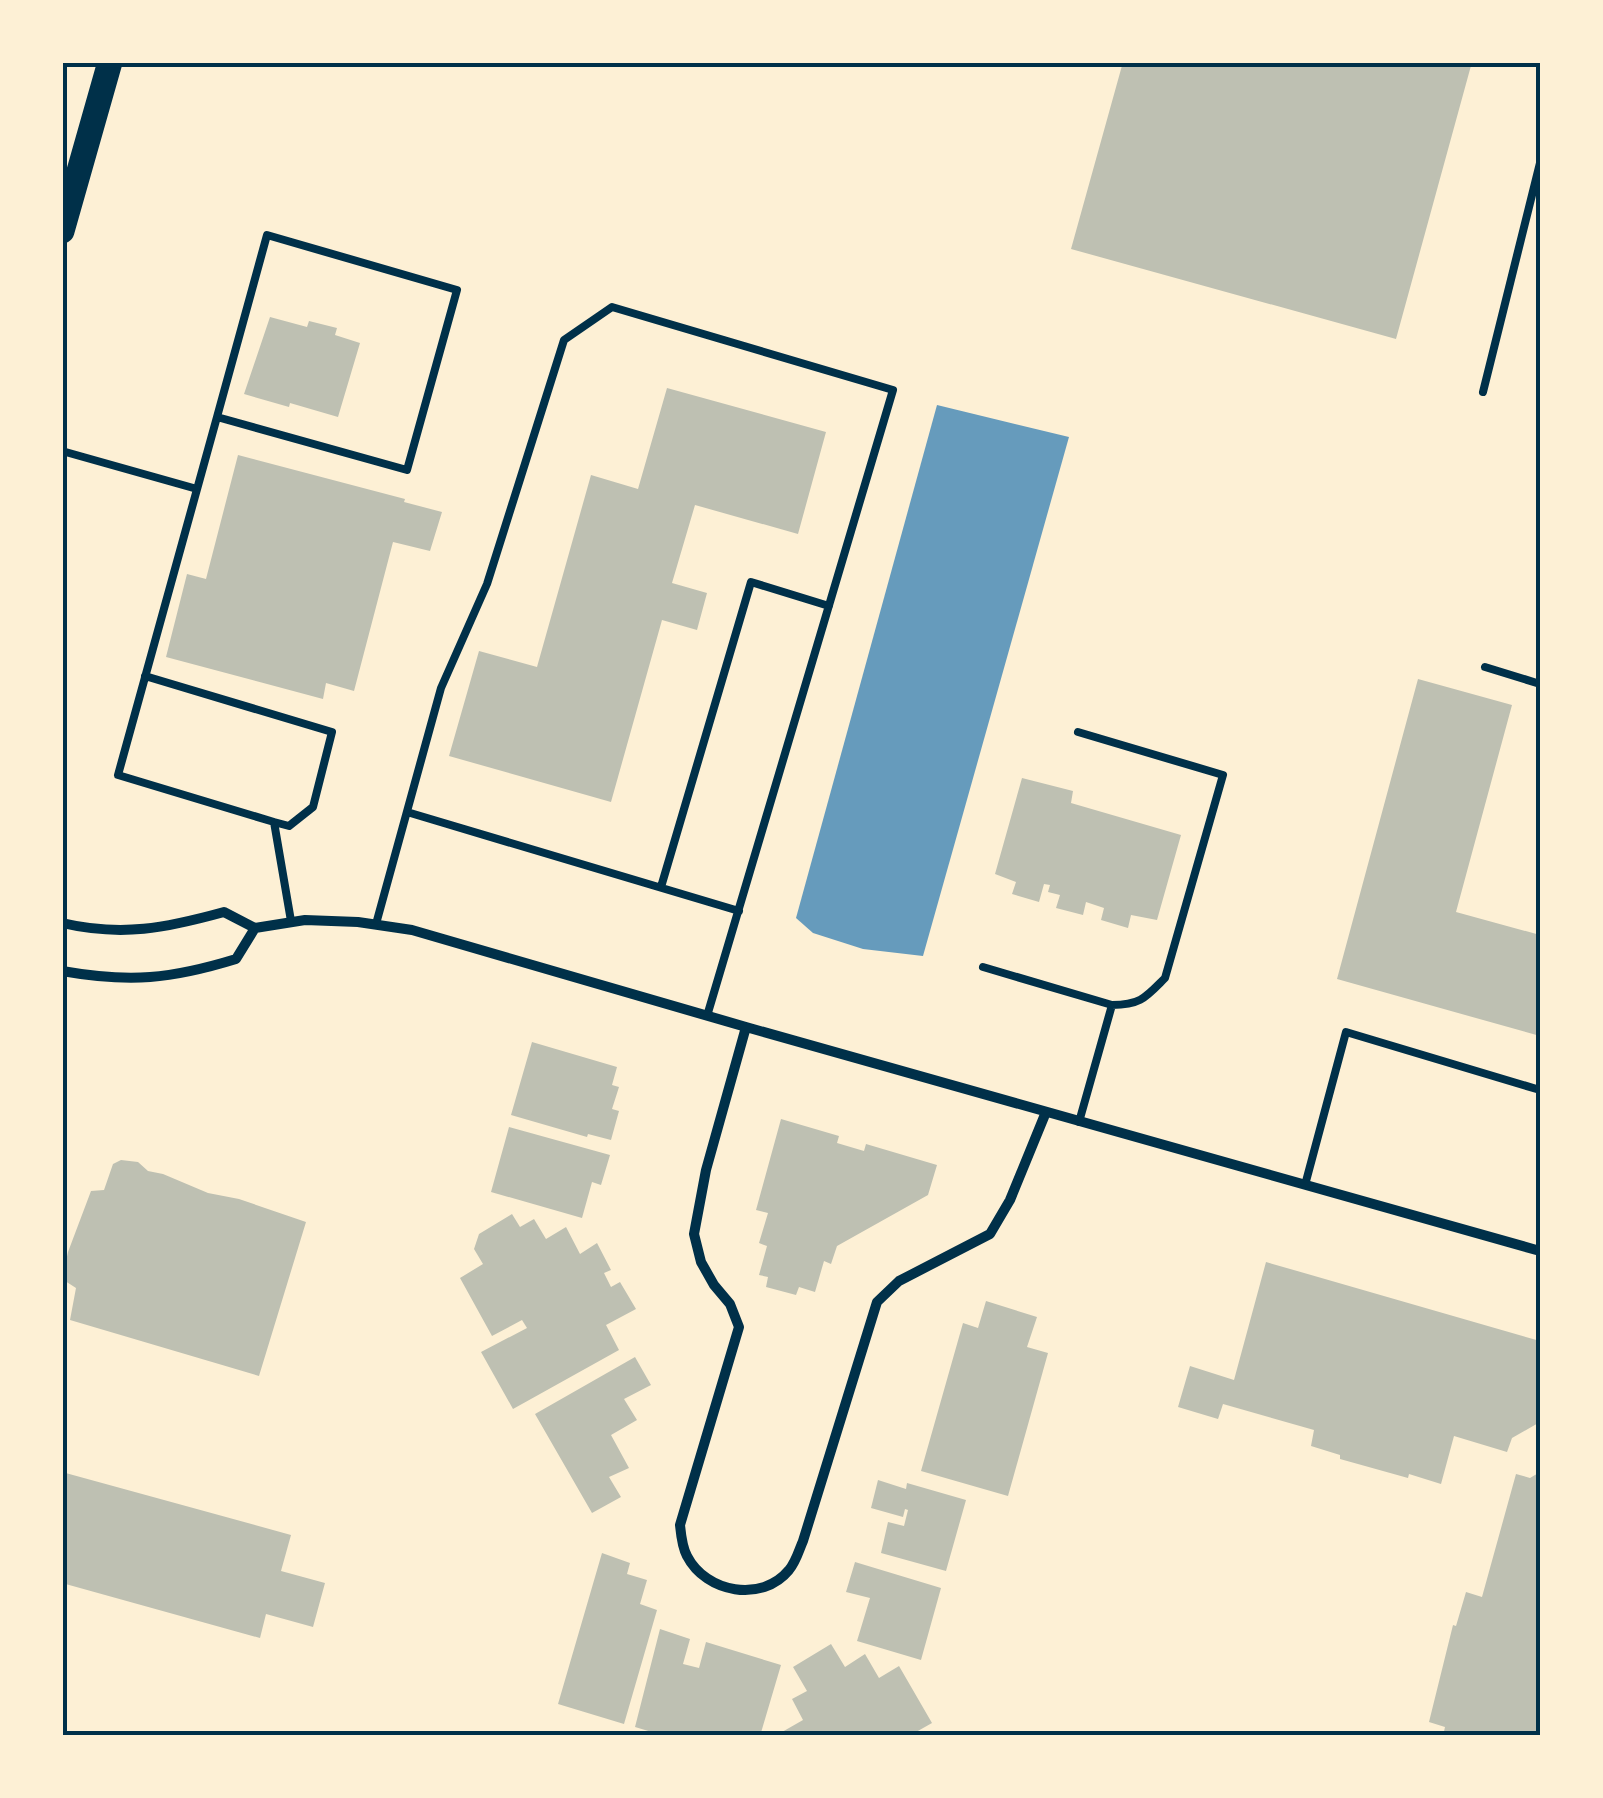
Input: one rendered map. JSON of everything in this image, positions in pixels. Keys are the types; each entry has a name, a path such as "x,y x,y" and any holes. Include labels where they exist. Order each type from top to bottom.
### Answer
{"main road":[{"path":"62,231 110,62"}],"street":[{"path":"62,922 118,932 171,926 224,912 254,928 305,920 376,924 429,935 1540,1252"},
{"path":"62,972 106,979 162,978 207,968 236,959 254,928"},
{"path":"746,1027 706,1170 694,1234 701,1262 730,1304 738,1327 680,1525 688,1558 716,1584 740,1590 759,1589 791,1568 803,1541 877,1302 899,1281 990,1234 1010,1200 1046,1112"}],"lane":[{"path":"1482,392 1540,163"},
{"path":"145,676 332,732 312,806 289,826 118,775 145,676 267,235 458,290 407,470 217,417"},
{"path":"376,924 441,688 486,584 564,340 612,307 893,390 707,1016"},
{"path":"62,451 197,489"},
{"path":"661,888 751,582 829,606"},
{"path":"1485,667 1540,684"},
{"path":"983,967 1112,1005 1132,1005 1149,995 1165,978 1223,775 1078,732"},
{"path":"407,812 738,910"},
{"path":"274,822 291,922"},
{"path":"1079,1122 1112,1005"},
{"path":"1305,1185 1346,1032 1540,1090"}],"water":[{"path":"937,405 1069,437 923,956 863,949 813,933 796,918"}],"building":[{"path":"1123,62 1472,62 1396,339 1071,249"},
{"path":"270,317 307,327 309,321 337,328 335,335 360,343 338,417 244,394"},
{"path":"667,388 826,432 798,534 695,505 672,583 707,593 697,630 662,620 611,802 449,756 479,651 537,667 591,475 638,489"},
{"path":"238,455 442,512 430,551 393,542 354,691 326,683 323,699 166,657 187,574 206,579"},
{"path":"1418,679 1512,705 1456,912 1540,935 1540,1036 1337,979"},
{"path":"1022,778 1073,791 1071,803 1181,835 1157,920 1131,915 1128,928 1101,920 1104,908 1086,902 1083,915 1056,908 1060,895 1048,892 1050,885 1044,884 1039,902 1012,894 1016,882 995,874"},
{"path":"532,1042 617,1067 612,1085 619,1087 612,1109 619,1111 611,1140 511,1115"},
{"path":"781,1119 839,1136 837,1143 864,1151 866,1144 937,1165 928,1195 837,1246 831,1264 824,1261 815,1292 799,1287 796,1295 766,1287 768,1277 759,1275 767,1246 759,1243 768,1213 756,1210"},
{"path":"509,1127 610,1155 601,1185 592,1182 582,1218 491,1192"},
{"path":"121,1160 138,1162 148,1171 208,1193 239,1199 306,1222 259,1376 70,1320 76,1288 62,1279 68,1252 91,1191 104,1190 113,1164"},
{"path":"512,1214 520,1227 534,1219 546,1239 566,1227 580,1254 597,1243 611,1270 604,1273 611,1287 620,1282 636,1309 606,1325 619,1350 513,1409 481,1352 527,1328 522,1320 492,1336 460,1278 483,1264 474,1249 479,1234"},
{"path":"1266,1262 1540,1341 1540,1422 1512,1438 1507,1452 1454,1436 1441,1484 1340,1459 1340,1455 1311,1446 1314,1430 1223,1404 1218,1419 1178,1407 1190,1366 1234,1380"},
{"path":"986,1301 1037,1317 1027,1347 1048,1353 1008,1496 921,1471 963,1323 978,1328"},
{"path":"635,1357 651,1385 624,1399 637,1420 611,1435 629,1468 609,1477 621,1497 592,1513 535,1414"},
{"path":"62,1472 291,1535 281,1571 325,1583 313,1627 266,1614 260,1638 62,1583"},
{"path":"1540,1472 1540,1736 1443,1736 1445,1727 1429,1722 1453,1625 1456,1626 1466,1592 1482,1597 1516,1474 1530,1478"},
{"path":"878,1480 906,1489 907,1483 966,1500 946,1571 881,1553 888,1522 904,1526 908,1510 905,1509 903,1517 871,1508"},
{"path":"602,1553 630,1563 627,1574 647,1580 640,1604 657,1610 624,1724 558,1704"},
{"path":"855,1562 941,1588 921,1660 857,1641 870,1598 846,1592"},
{"path":"660,1629 690,1639 683,1664 699,1668 706,1642 781,1665 760,1736 665,1736 635,1727"},
{"path":"831,1644 845,1667 865,1654 879,1678 899,1666 932,1723 909,1736 775,1736 803,1720 792,1699 807,1691 793,1667"}]}
